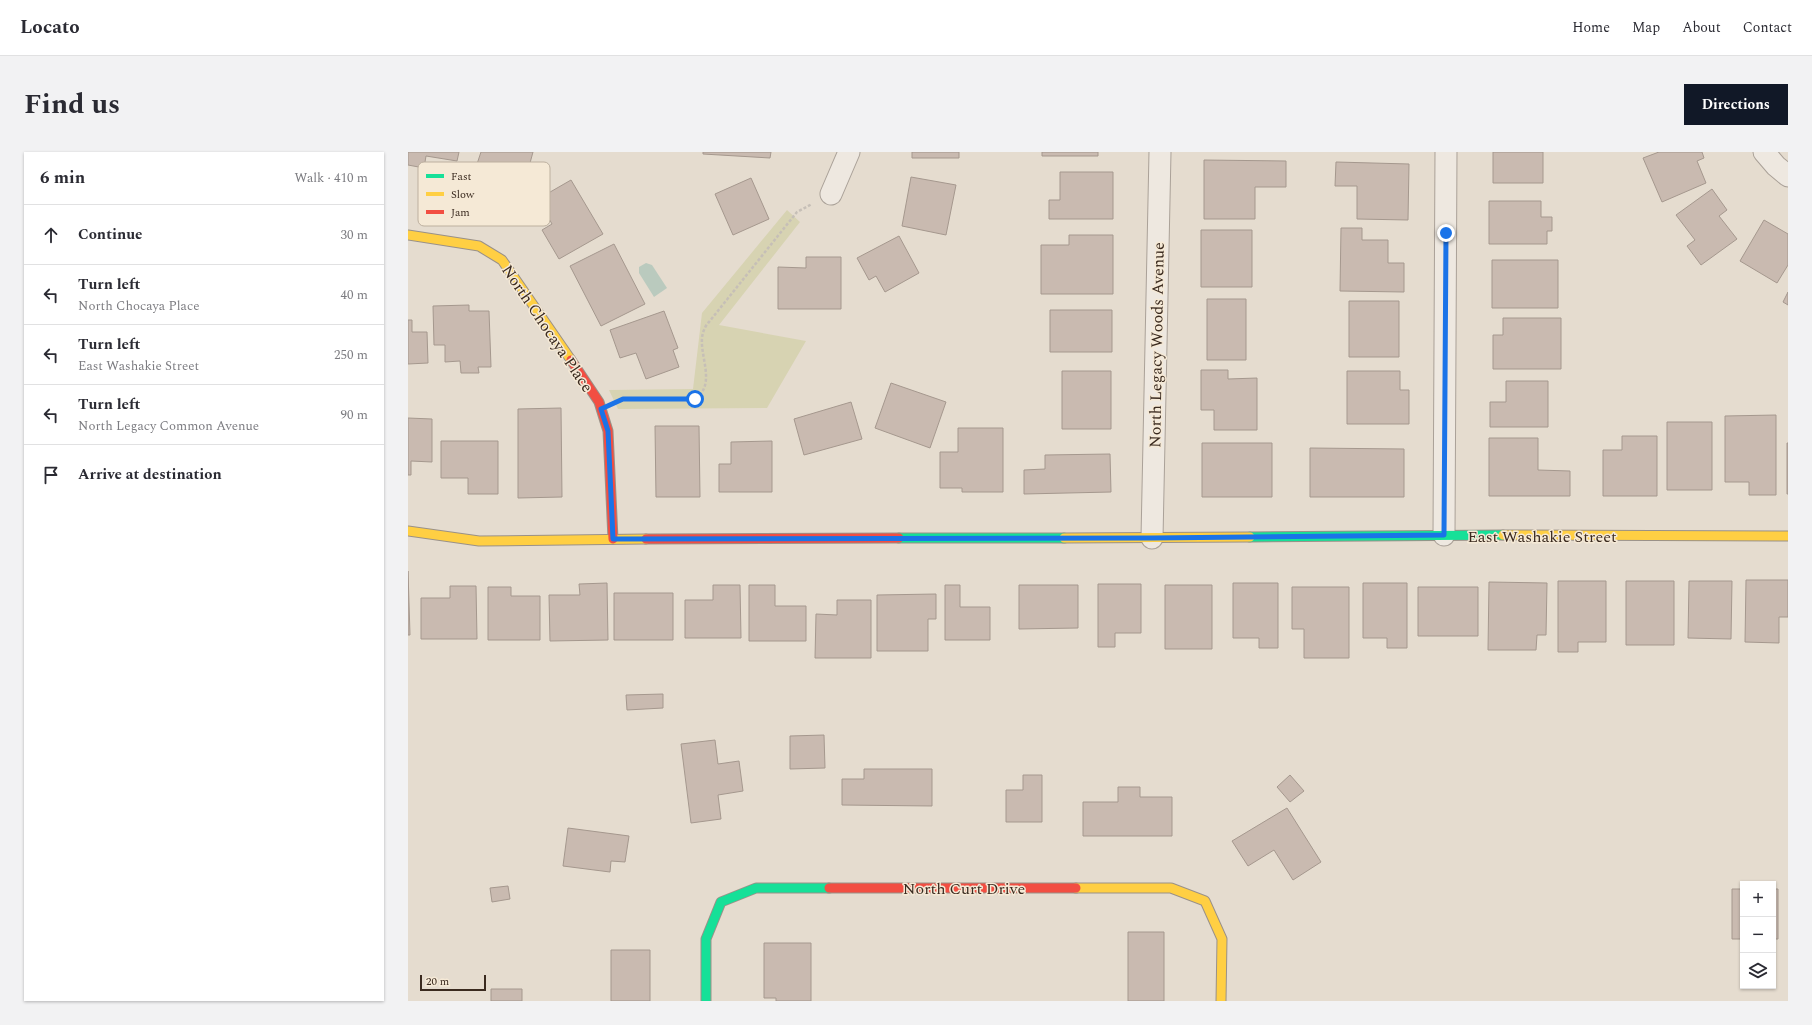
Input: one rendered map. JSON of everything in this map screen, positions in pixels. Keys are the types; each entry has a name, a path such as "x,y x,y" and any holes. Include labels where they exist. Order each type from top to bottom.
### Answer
{"street":[{"path":"831,194 849,152"},
{"name":"North Legacy Woods Avenue","path":"1152,538 1160,152"},
{"path":"1444,535 1446,152"},
{"path":"1764,152 1776,166 1788,176"},
{"name":"North Chocaya Place","path":"408,235 479,246 502,260 599,402 608,431 613,539"},
{"name":"East Washakie Street","path":"408,531 479,541 1444,535 1788,536"},
{"name":"North Curt Drive","path":"706,1001 706,939 721,902 756,888 1172,888 1205,901 1222,939 1221,1001"}],"path":[{"path":"601,409 623,399 695,399 700,395 705,388 706,373 703,331 797,212 831,194"}],"shaded area":[{"path":"787,210 800,222 719,325 806,341 767,408 618,409 609,390 693,389 702,313"},
{"path":"646,263 652,265 667,288 654,297 639,273 639,267"}],"building":[{"path":"408,152 459,152 457,161 426,156 425,162 418,162 418,167 408,165"},
{"path":"481,152 533,152 530,162 478,162"},
{"path":"703,152 771,152 770,158 703,154"},
{"path":"912,152 959,152 959,158 912,158"},
{"path":"1042,152 1098,152 1098,156 1042,156"},
{"path":"1493,152 1543,152 1543,183 1493,183"},
{"path":"1659,152 1702,152 1704,158 1697,161 1706,183 1662,202 1643,158"},
{"path":"1204,160 1286,161 1286,187 1255,187 1255,219 1204,219"},
{"path":"1336,162 1409,164 1408,220 1357,219 1357,186 1335,186"},
{"path":"1060,172 1113,172 1113,219 1049,219 1049,200 1060,200"},
{"path":"911,177 956,185 946,235 902,226"},
{"path":"751,178 769,219 733,235 715,194"},
{"path":"571,180 603,234 559,259 542,230 552,224 550,220 550,192"},
{"path":"1712,189 1727,210 1719,216 1737,239 1701,265 1687,246 1695,240 1676,215"},
{"path":"1489,201 1541,201 1541,217 1552,217 1552,231 1547,231 1547,244 1489,244"},
{"path":"1764,220 1788,234 1788,265 1777,283 1740,261"},
{"path":"1341,228 1362,228 1362,240 1388,240 1388,263 1404,263 1404,292 1340,291"},
{"path":"1201,230 1252,230 1252,287 1201,287"},
{"path":"1069,235 1113,235 1113,294 1041,294 1041,245 1069,245"},
{"path":"899,236 919,273 885,292 876,276 869,280 857,258"},
{"path":"614,244 645,304 601,326 570,266"},
{"path":"806,257 841,257 841,309 778,309 778,267 806,268"},
{"path":"1492,260 1558,260 1558,308 1492,308"},
{"path":"1788,292 1788,305 1783,302"},
{"path":"1207,299 1246,299 1246,360 1207,360"},
{"path":"1349,301 1399,301 1399,357 1349,357"},
{"path":"469,305 469,311 489,311 491,367 478,367 479,373 461,373 460,361 445,362 445,345 434,345 433,306"},
{"path":"1050,310 1112,310 1112,352 1050,352"},
{"path":"664,311 678,348 673,350 679,367 646,379 636,353 620,358 610,330"},
{"path":"1503,318 1561,318 1561,369 1493,369 1493,335 1503,335"},
{"path":"408,320 412,320 412,332 427,332 428,363 408,364"},
{"path":"1201,370 1228,370 1228,379 1257,378 1257,430 1214,430 1214,410 1201,410"},
{"path":"1062,371 1111,371 1111,429 1062,429"},
{"path":"1347,371 1400,371 1400,390 1409,390 1409,424 1347,424"},
{"path":"1506,381 1548,381 1548,427 1490,427 1490,402 1506,402"},
{"path":"891,383 946,402 930,448 875,428"},
{"path":"851,402 862,439 804,455 794,419"},
{"path":"561,408 562,497 518,498 518,409"},
{"path":"1776,415 1776,495 1749,495 1749,482 1725,482 1725,416"},
{"path":"408,418 432,419 432,462 411,461 411,475 408,475"},
{"path":"1667,422 1712,422 1712,490 1667,490"},
{"path":"655,426 699,426 700,497 656,497"},
{"path":"958,428 1003,428 1003,492 962,492 962,488 940,488 940,452 958,452"},
{"path":"1622,436 1657,436 1657,496 1603,496 1603,450 1622,450"},
{"path":"1489,438 1538,438 1538,470 1570,471 1570,496 1489,496"},
{"path":"441,441 498,441 498,494 468,494 468,478 441,478"},
{"path":"772,441 772,492 719,492 719,464 731,464 731,442"},
{"path":"1202,443 1272,443 1272,497 1202,497"},
{"path":"1788,443 1788,494 1787,494"},
{"path":"1310,448 1404,449 1404,497 1310,497"},
{"path":"1110,454 1111,492 1024,494 1024,470 1045,469 1045,455"},
{"path":"408,571 410,635 408,635"},
{"path":"1746,580 1788,580 1788,617 1779,617 1779,643 1745,642"},
{"path":"1558,581 1606,581 1606,642 1578,642 1578,652 1558,652"},
{"path":"1626,581 1674,581 1674,645 1626,645"},
{"path":"1689,581 1732,581 1731,639 1688,638"},
{"path":"1489,582 1547,583 1546,635 1537,635 1536,650 1488,650"},
{"path":"607,583 608,640 550,641 549,595 580,595 579,584"},
{"path":"1233,583 1278,583 1278,648 1259,648 1259,638 1233,638"},
{"path":"1363,583 1407,583 1407,648 1387,648 1387,638 1363,638"},
{"path":"1098,584 1141,584 1141,633 1115,633 1115,647 1098,647"},
{"path":"713,585 740,585 741,638 685,638 685,600 713,600"},
{"path":"749,585 775,585 775,606 806,606 806,641 749,641"},
{"path":"945,585 960,585 960,607 990,607 990,640 945,640"},
{"path":"1019,585 1078,585 1078,628 1019,629"},
{"path":"1165,585 1212,585 1212,649 1165,649"},
{"path":"450,586 476,586 477,639 421,639 421,598 450,598"},
{"path":"488,587 511,587 511,596 540,596 540,640 488,640"},
{"path":"1292,587 1349,587 1349,658 1304,658 1304,629 1292,629"},
{"path":"1418,587 1478,587 1478,636 1418,636"},
{"path":"614,593 673,593 673,640 614,640"},
{"path":"936,594 936,619 928,619 928,651 877,651 877,595"},
{"path":"837,600 871,600 871,658 815,658 816,614 837,615"},
{"path":"663,694 663,708 627,710 626,695"},
{"path":"824,735 825,768 790,769 790,736"},
{"path":"715,740 718,764 739,761 743,791 718,795 721,819 691,823 681,744"},
{"path":"864,769 932,769 932,806 842,805 842,779 864,779"},
{"path":"1023,775 1042,775 1042,822 1006,822 1006,790 1023,790"},
{"path":"1290,775 1304,791 1290,802 1277,787"},
{"path":"1118,787 1140,787 1140,797 1172,797 1172,836 1083,836 1083,802 1118,802"},
{"path":"1287,808 1321,862 1293,880 1274,850 1248,866 1232,841"},
{"path":"568,828 629,836 625,862 611,861 610,872 563,866"},
{"path":"508,886 510,899 492,902 490,888"},
{"path":"1732,889 1740,889 1740,939 1732,939"},
{"path":"1776,889 1778,889 1778,939 1776,939"},
{"path":"1128,932 1164,932 1164,1001 1128,1001"},
{"path":"764,943 811,943 811,1001 776,1001 776,998 764,998"},
{"path":"611,950 650,950 650,1001 611,1001"},
{"path":"491,989 522,989 522,1001 491,1001"}],"traffic: fast":[{"path":"1250,537 1503,535"},
{"path":"899,538 1064,538"},
{"path":"706,1001 706,939 721,902 756,888 829,888"}],"traffic: slow":[{"path":"408,235 479,246 502,260 571,360"},
{"path":"408,531 479,541 646,539"},
{"path":"1503,535 1788,536"},
{"path":"1064,538 1250,537"},
{"path":"1076,888 1171,888 1205,901 1222,939 1221,1001"}],"traffic: jam":[{"path":"571,360 599,402 608,431 613,539"},
{"path":"646,539 899,538"},
{"path":"829,888 1076,888"}],"route":[{"path":"695,399 623,399 601,409 608,431 613,539 1152,538 1444,535 1446,233"}]}
